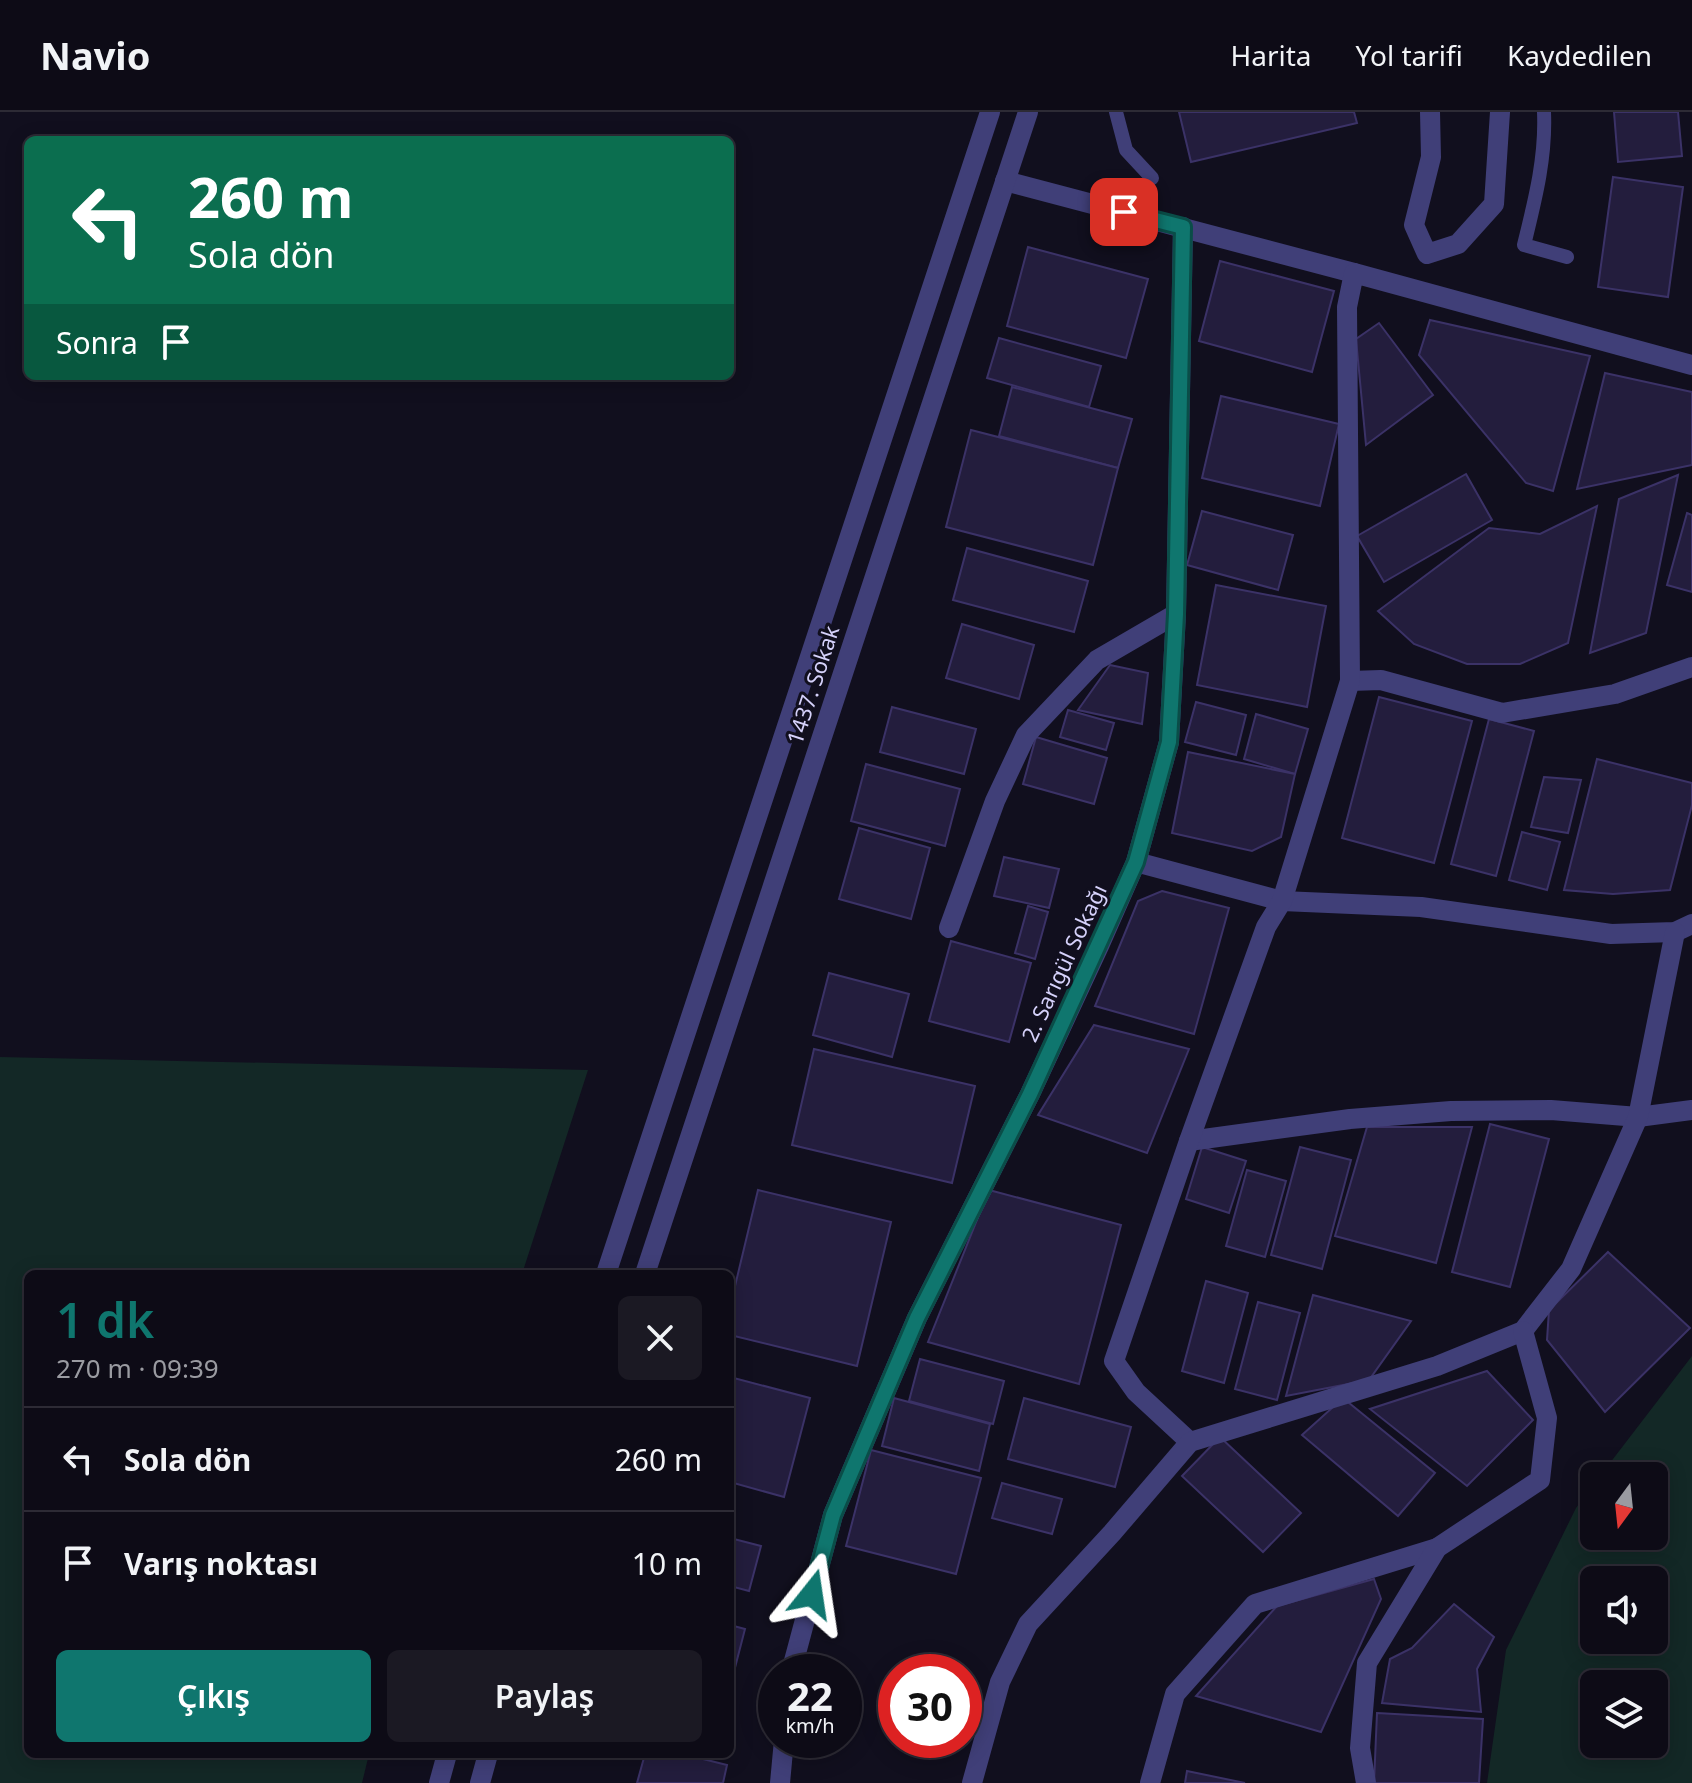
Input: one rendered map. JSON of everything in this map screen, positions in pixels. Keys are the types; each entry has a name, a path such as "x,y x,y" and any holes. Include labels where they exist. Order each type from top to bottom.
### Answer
{"street":[{"path":"607,1270 990,112"},
{"name":"1437. Sokak","path":"646,1270 1028,112"},
{"path":"1430,112 1431,157 1414,225 1427,254 1458,244 1494,204 1500,112"},
{"path":"1005,181 1692,365"},
{"name":"2. Sarıgül Sokağı","path":"796,1654 839,1501 917,1318 1030,1094 1136,862 1169,742 1176,614 1183,227"},
{"path":"1190,1442 1136,1392 1114,1361 1266,927 1282,901 1350,681 1347,307 1354,273"},
{"path":"949,928 995,801 1026,735 1097,660 1176,614"},
{"path":"1350,681 1381,680 1502,713 1615,694 1692,667"},
{"path":"972,1783 1000,1682 1028,1624 1190,1442 1437,1366 1523,1331 1571,1269 1638,1117 1683,928 1611,934 1421,907 1282,901 1136,862"},
{"path":"1189,1141 1350,1119 1451,1111 1551,1110 1638,1117 1692,1110"},
{"path":"1150,1783 1175,1694 1255,1604 1437,1548 1540,1480 1547,1418 1523,1331"},
{"path":"1366,1783 1360,1748 1367,1663 1437,1548"},
{"path":"439,1783 446,1758"},
{"path":"480,1783 487,1758"},
{"path":"780,1783 782,1758"}],"lane":[{"path":"1116,112 1126,150 1152,178"},
{"path":"1544,112 1542,172 1524,245 1567,257"}],"green space":[{"path":"0,1057 588,1070 523,1270 24,1270 24,1758 368,1758 362,1783 0,1783"},
{"path":"1692,1356 1692,1783 1487,1783 1506,1650 1580,1502 1580,1550 1668,1550 1668,1462 1611,1462"}],"building":[{"path":"1179,112 1354,112 1357,123 1191,162"},
{"path":"1614,112 1678,112 1682,156 1618,162"},
{"path":"1613,177 1683,187 1668,297 1598,287"},
{"path":"1028,247 1148,279 1126,358 1007,326"},
{"path":"1220,261 1334,291 1312,372 1199,341"},
{"path":"1430,320 1590,356 1553,491 1526,483 1419,355"},
{"path":"1379,323 1433,395 1366,445 1356,339"},
{"path":"999,338 1101,366 1089,407 987,378"},
{"path":"1605,373 1692,392 1692,465 1577,489"},
{"path":"1012,387 1132,419 1118,468 999,436"},
{"path":"1221,396 1339,424 1320,506 1202,478"},
{"path":"971,430 1118,468 1093,565 946,527"},
{"path":"1466,474 1492,520 1384,582 1357,536"},
{"path":"1678,475 1646,633 1590,653 1619,499"},
{"path":"1597,506 1568,643 1520,664 1467,664 1414,644 1378,611 1489,528 1540,534"},
{"path":"1202,511 1293,535 1278,590 1187,565"},
{"path":"1687,513 1692,515 1692,592 1667,585"},
{"path":"967,548 1088,581 1074,632 953,600"},
{"path":"1216,585 1326,606 1307,707 1197,685"},
{"path":"962,624 1034,645 1019,699 946,678"},
{"path":"1110,665 1148,673 1142,724 1078,710"},
{"path":"1379,697 1472,721 1434,863 1342,838"},
{"path":"1196,702 1246,715 1236,755 1185,742"},
{"path":"892,707 976,729 964,774 880,752"},
{"path":"1068,710 1114,723 1106,750 1060,737"},
{"path":"1256,714 1308,729 1295,774 1244,759"},
{"path":"1489,719 1534,731 1496,876 1451,864"},
{"path":"1036,737 1107,758 1094,804 1023,784"},
{"path":"1188,752 1295,774 1281,837 1252,851 1172,833"},
{"path":"1597,759 1692,783 1692,805 1670,890 1613,894 1564,890"},
{"path":"866,764 960,789 945,846 851,821"},
{"path":"1544,777 1581,780 1568,833 1531,827"},
{"path":"859,828 930,848 911,919 839,899"},
{"path":"1522,832 1560,842 1547,890 1509,880"},
{"path":"1004,857 1059,869 1049,908 994,896"},
{"path":"1162,891 1229,908 1194,1034 1095,1006 1138,901"},
{"path":"1028,906 1048,912 1035,959 1015,953"},
{"path":"951,941 1031,963 1009,1042 929,1021"},
{"path":"829,973 909,994 892,1057 813,1035"},
{"path":"1094,1025 1189,1049 1147,1153 1038,1115"},
{"path":"814,1049 975,1086 952,1183 792,1145"},
{"path":"1490,1124 1549,1139 1510,1287 1452,1272"},
{"path":"1367,1127 1472,1127 1436,1263 1335,1236"},
{"path":"1202,1147 1246,1161 1229,1213 1186,1199"},
{"path":"1300,1147 1351,1160 1322,1269 1271,1255"},
{"path":"1247,1170 1286,1181 1265,1257 1226,1246"},
{"path":"758,1190 891,1222 857,1366 734,1336 734,1290"},
{"path":"989,1190 1121,1225 1079,1384 928,1342"},
{"path":"1608,1252 1690,1328 1605,1412 1547,1340 1549,1310"},
{"path":"1206,1281 1248,1293 1224,1383 1182,1371"},
{"path":"1313,1295 1411,1321 1369,1380 1286,1396"},
{"path":"1258,1302 1300,1313 1277,1400 1235,1389"},
{"path":"920,1359 1004,1381 993,1424 909,1401"},
{"path":"1487,1371 1533,1420 1467,1486 1370,1409"},
{"path":"734,1378 810,1398 784,1497 734,1483"},
{"path":"894,1398 990,1424 979,1471 882,1446"},
{"path":"1024,1398 1131,1427 1115,1487 1008,1459"},
{"path":"1343,1398 1435,1473 1398,1516 1302,1435"},
{"path":"1220,1437 1301,1513 1263,1552 1182,1476"},
{"path":"871,1450 981,1478 956,1574 846,1546"},
{"path":"1002,1483 1062,1499 1052,1534 992,1518"},
{"path":"734,1539 761,1546 749,1591 734,1587"},
{"path":"1374,1579 1381,1599 1321,1732 1196,1696 1277,1606"},
{"path":"1454,1604 1494,1637 1477,1669 1481,1712 1382,1703 1390,1659 1412,1648"},
{"path":"734,1626 745,1629 734,1672"},
{"path":"1377,1713 1483,1719 1479,1783 1374,1783"},
{"path":"644,1758 699,1758 727,1765 723,1783 637,1783"},
{"path":"1187,1771 1245,1783 1185,1783"}],"route":[{"path":"812,1594 833,1515 917,1318 1030,1094 1136,862 1169,742 1176,614 1183,227 1124,212"}]}
